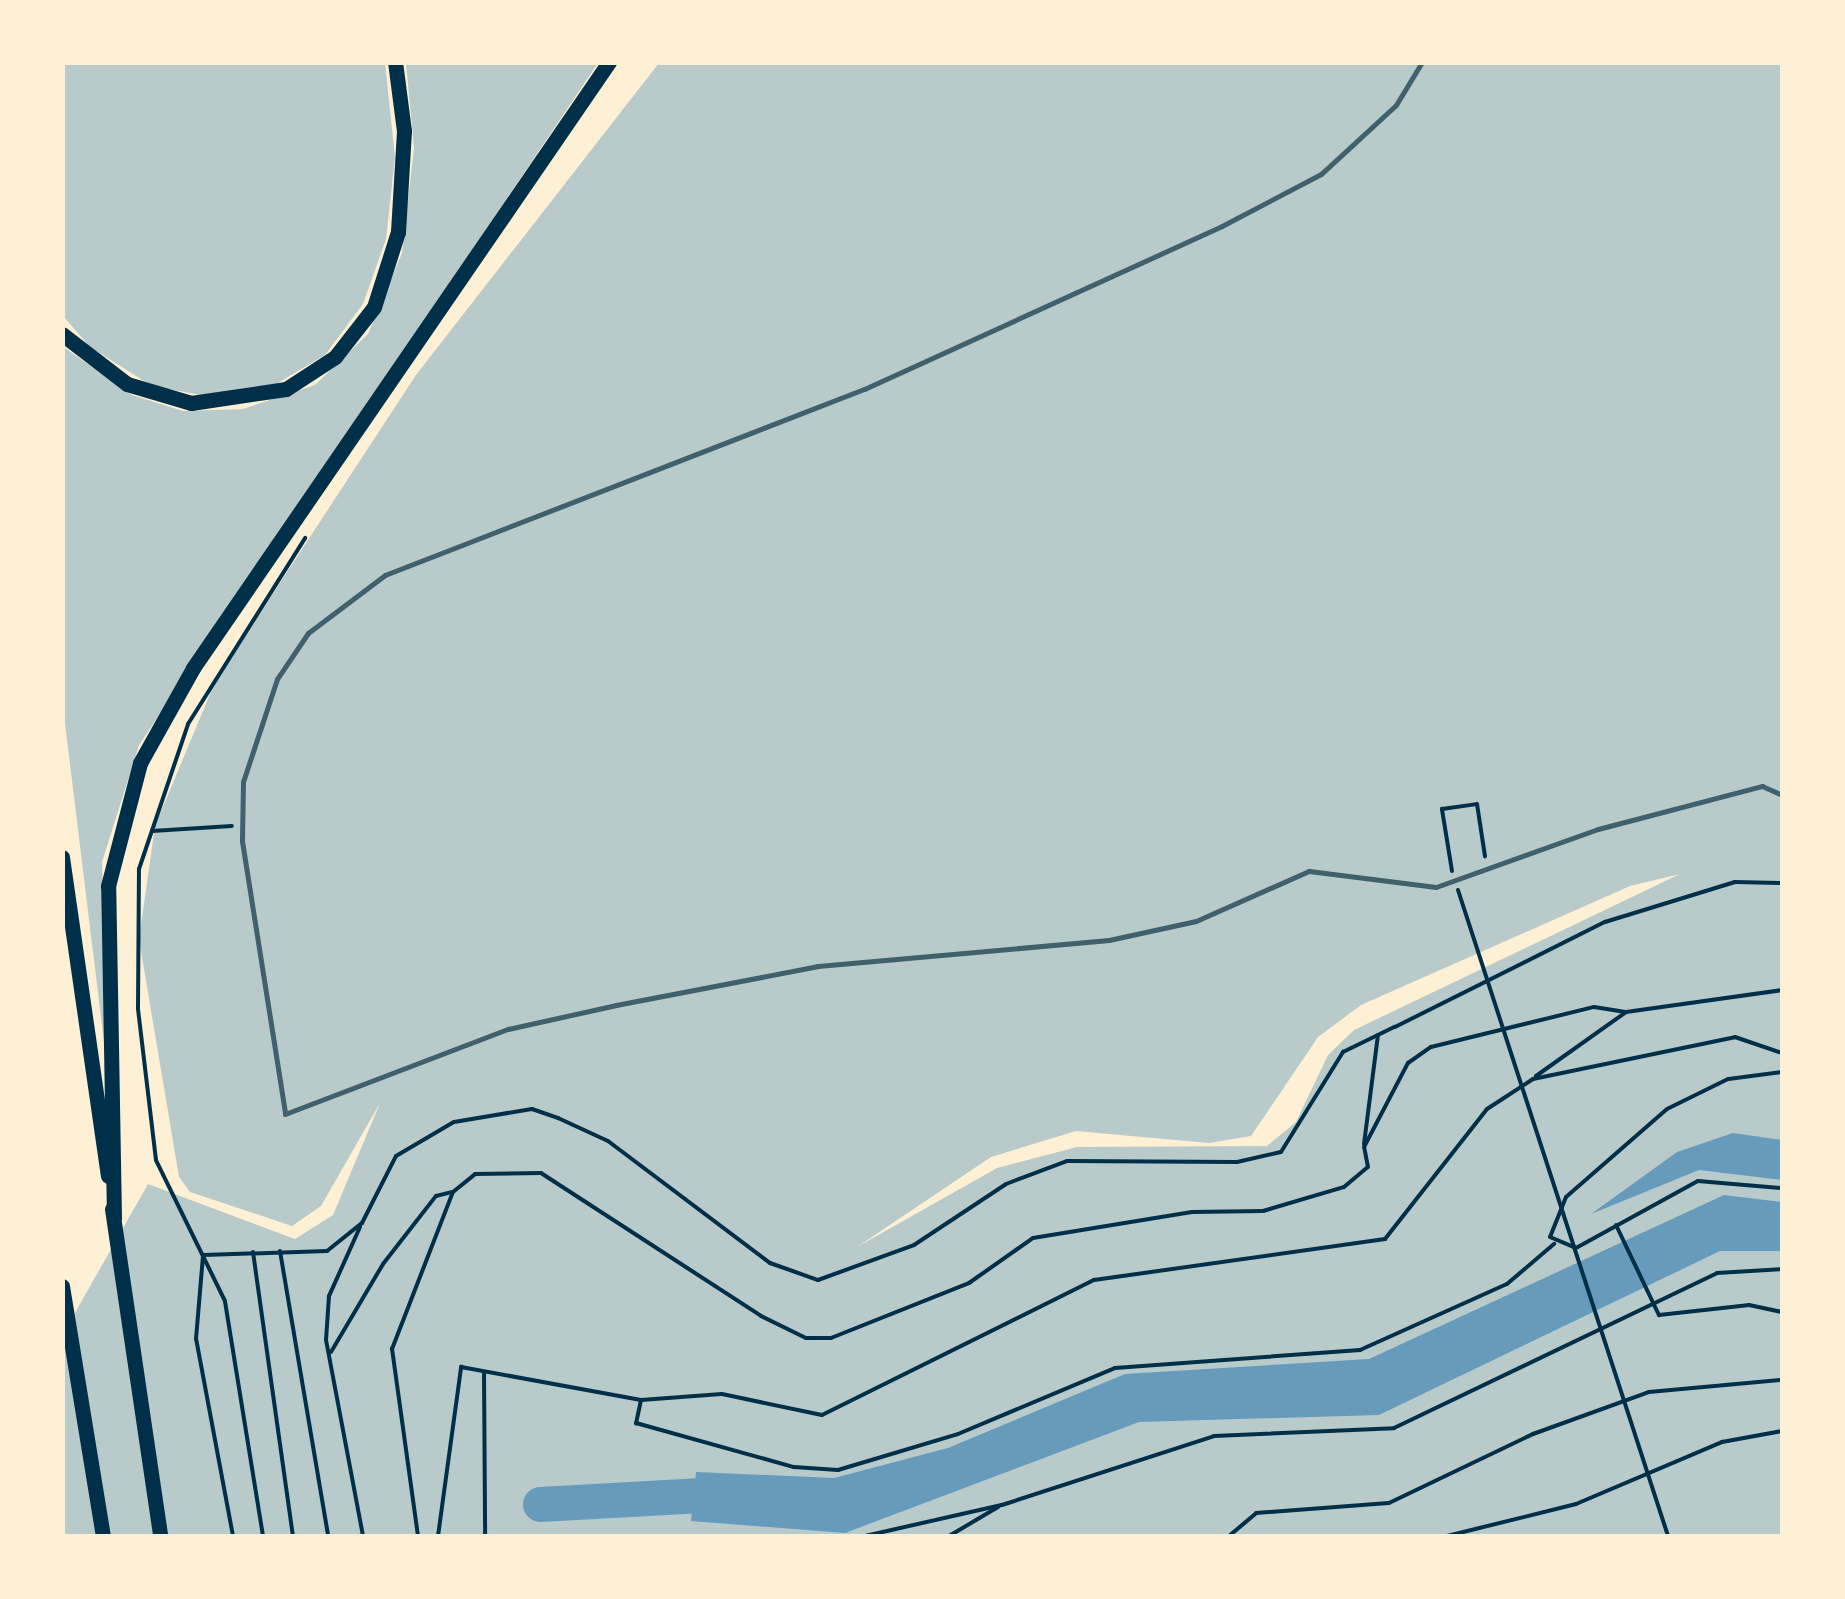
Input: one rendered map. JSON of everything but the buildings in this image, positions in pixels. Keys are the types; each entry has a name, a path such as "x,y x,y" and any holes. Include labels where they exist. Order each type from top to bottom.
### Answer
{"highway":[{"path":"62,334 127,384 191,403 286,388 335,357 374,307 398,232 404,131 395,62"},
{"path":"114,1218 118,1072 107,916 114,843 140,763 186,680 610,62"},
{"path":"62,857 160,1536"},
{"path":"62,1286 102,1536"}],"lane":[{"path":"1422,62 1396,105 1322,174 1222,226 864,389 385,575 308,633 278,679 244,782 242,826 286,1114 508,1029 616,1005 818,966 1109,940 1196,921 1309,871 1436,887 1762,786 1782,795"}],"path":[{"path":"1487,871 1477,804 1442,809 1449,862 1668,1536"},
{"path":"152,831 242,826"},
{"path":"364,1536 331,1352 330,1296 379,1176 411,1143 482,1114 532,1109 608,1141 791,1275 835,1277 914,1245 1029,1172 1067,1162 1237,1162 1281,1152 1343,1052 1605,922 1735,882 1782,883"},
{"path":"138,1008 140,976"},
{"path":"1364,1148 1408,1063 1431,1046 1594,1008 1626,1012 1782,990"},
{"path":"438,1536 454,1372 484,1372 642,1400 722,1394 822,1415 1094,1280 1385,1239 1487,1109 1626,1012"},
{"path":"331,1352 383,1264 436,1196 453,1192 475,1174 541,1173 762,1316 806,1338 831,1338 969,1283 1033,1238 1192,1212 1263,1212 1344,1187 1368,1168 1364,1148 1378,1033 1394,1027"},
{"path":"1533,1078 1735,1037 1782,1052"},
{"path":"1554,1244 1549,1230 1566,1197 1637,1132 1703,1088 1782,1072"},
{"path":"1554,1244 1576,1248 1698,1180 1782,1188"},
{"path":"418,1536 392,1350 453,1192"},
{"path":"203,1254 327,1250 362,1223"},
{"path":"1615,1223 1658,1315 1749,1305 1782,1312"},
{"path":"642,1400 636,1423 838,1470 958,1434 1115,1368 1360,1350 1507,1284 1554,1244"},
{"path":"280,1251 328,1536"},
{"path":"253,1252 292,1536"},
{"path":"203,1254 196,1339 233,1536"},
{"path":"203,1254 225,1301 263,1536"},
{"path":"865,1536 1002,1505 1214,1436 1394,1428 1651,1302 1738,1266 1782,1269"},
{"path":"484,1372 486,1536"},
{"path":"1229,1536 1256,1513 1389,1503 1533,1434 1649,1392 1782,1380"},
{"path":"1447,1536 1576,1504 1722,1442 1782,1431"},
{"path":"949,1536 1002,1505"}],"shaded area":[{"path":"62,63 385,63 395,157 386,239 363,304 325,355 266,390 212,397 152,386 90,347 63,316"},
{"path":"406,63 598,63 139,745 102,862 110,1091 63,707 62,346 132,395 183,411 243,409 315,385 368,334 402,253 414,148"},
{"path":"659,63 1782,63 1782,1536 63,1536 63,1334 148,1184 295,1239 333,1215 380,1103 321,1206 292,1226 190,1192 179,1177 139,939 155,826 215,682 416,375","holes":["1680,874 1354,1030 1328,1055 1296,1122 1267,1146 1077,1147 997,1168 857,1247 991,1157 1076,1131 1209,1143 1251,1136 1318,1037 1361,1005 1630,886"]}],"water":[{"path":"1733,1133 1782,1140 1782,1180 1699,1170 1591,1214 1677,1152"},
{"path":"1724,1195 1782,1202 1782,1251 1720,1251 1379,1415 1139,1422 845,1533 691,1521 696,1472 834,1478 948,1448 1125,1374 1369,1359"}],"waterway":[{"path":"540,1504 738,1493"}]}
